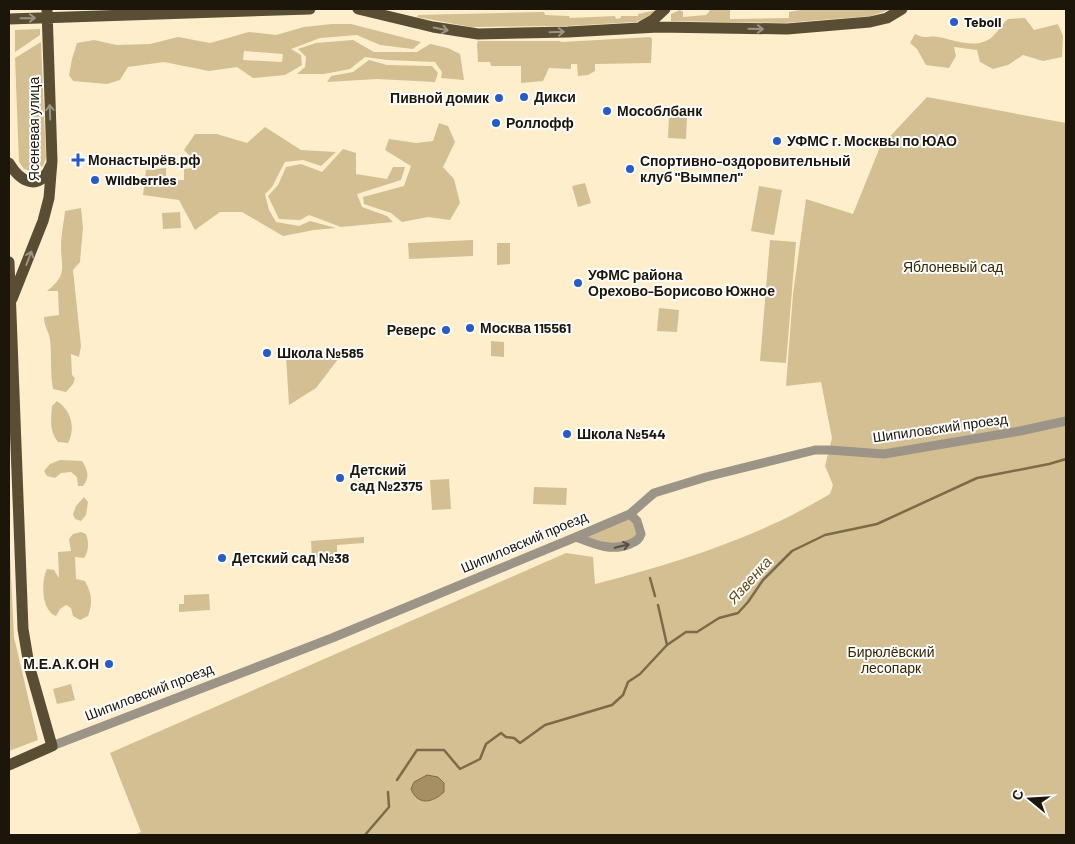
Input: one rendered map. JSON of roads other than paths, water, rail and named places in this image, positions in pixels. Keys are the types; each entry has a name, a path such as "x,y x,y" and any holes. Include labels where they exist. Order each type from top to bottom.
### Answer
{"main road":[{"path":"9,19 48,13 310,9"},
{"path":"358,9 434,28 478,34 633,28 787,29 870,22 887,18 902,9"},
{"path":"633,28 648,23 665,9"},
{"name":"Ясеневая улица","path":"10,303 43,221 48,198 52,160 48,13"},
{"path":"9,163 18,176 24,181 31,182 45,175 50,168 52,160"},
{"name":"Ясеневая улица","path":"9,262 13,509 23,629 29,665 52,746"},
{"name":"Шипиловский проезд","path":"9,765 52,746"}],"street":[{"name":"Шипиловский проезд","path":"52,746 332,638 576,537 630,514 654,493 706,477 815,450 884,454 1020,431 1066,421"},
{"path":"576,537 610,548 623,547 637,541 641,534 638,522 630,514"}],"waterway":[{"name":"Язвенка","path":"397,780 417,750 444,750 460,769 480,759 486,744 501,733 506,737 514,738 520,743 545,725 612,705 623,695 628,682 640,674 667,645 686,632 697,632 719,618 738,613 763,580 792,551 825,535 877,524 977,478 1066,459"},
{"path":"650,578 655,596"},
{"path":"658,605 667,645"},
{"name":"Язвенка","path":"365,835 389,807 388,792"}],"place":[{"name":"Teboil","path":"954,22"},
{"name":"Дикси","path":"524,97"},
{"name":"Пивной домик","path":"499,98"},
{"name":"Мособлбанк","path":"607,111"},
{"name":"Роллофф","path":"496,123"},
{"name":"УФМС г. Москвы по ЮАО","path":"777,141"},
{"name":"Монастырёв.рф","path":"78,160"},
{"name":"Спортивно-оздоровительный клуб \"Вымпел\"","path":"630,169"},
{"name":"Wildberries","path":"95,180"},
{"name":"УФМС района Орехово-Борисово Южное","path":"578,283"},
{"name":"Москва 115561","path":"470,328"},
{"name":"Реверс","path":"446,330"},
{"name":"Школа №585","path":"267,353"},
{"name":"Школа №544","path":"567,434"},
{"name":"Детский сад №2375","path":"340,478"},
{"name":"Детский сад №38","path":"222,558"},
{"name":"М.Е.А.К.ОН","path":"109,664"}],"park label":[{"name":"Яблоневый сад","path":"953,267"},
{"name":"Бирюлёвский лесопарк","path":"891,660"}]}
